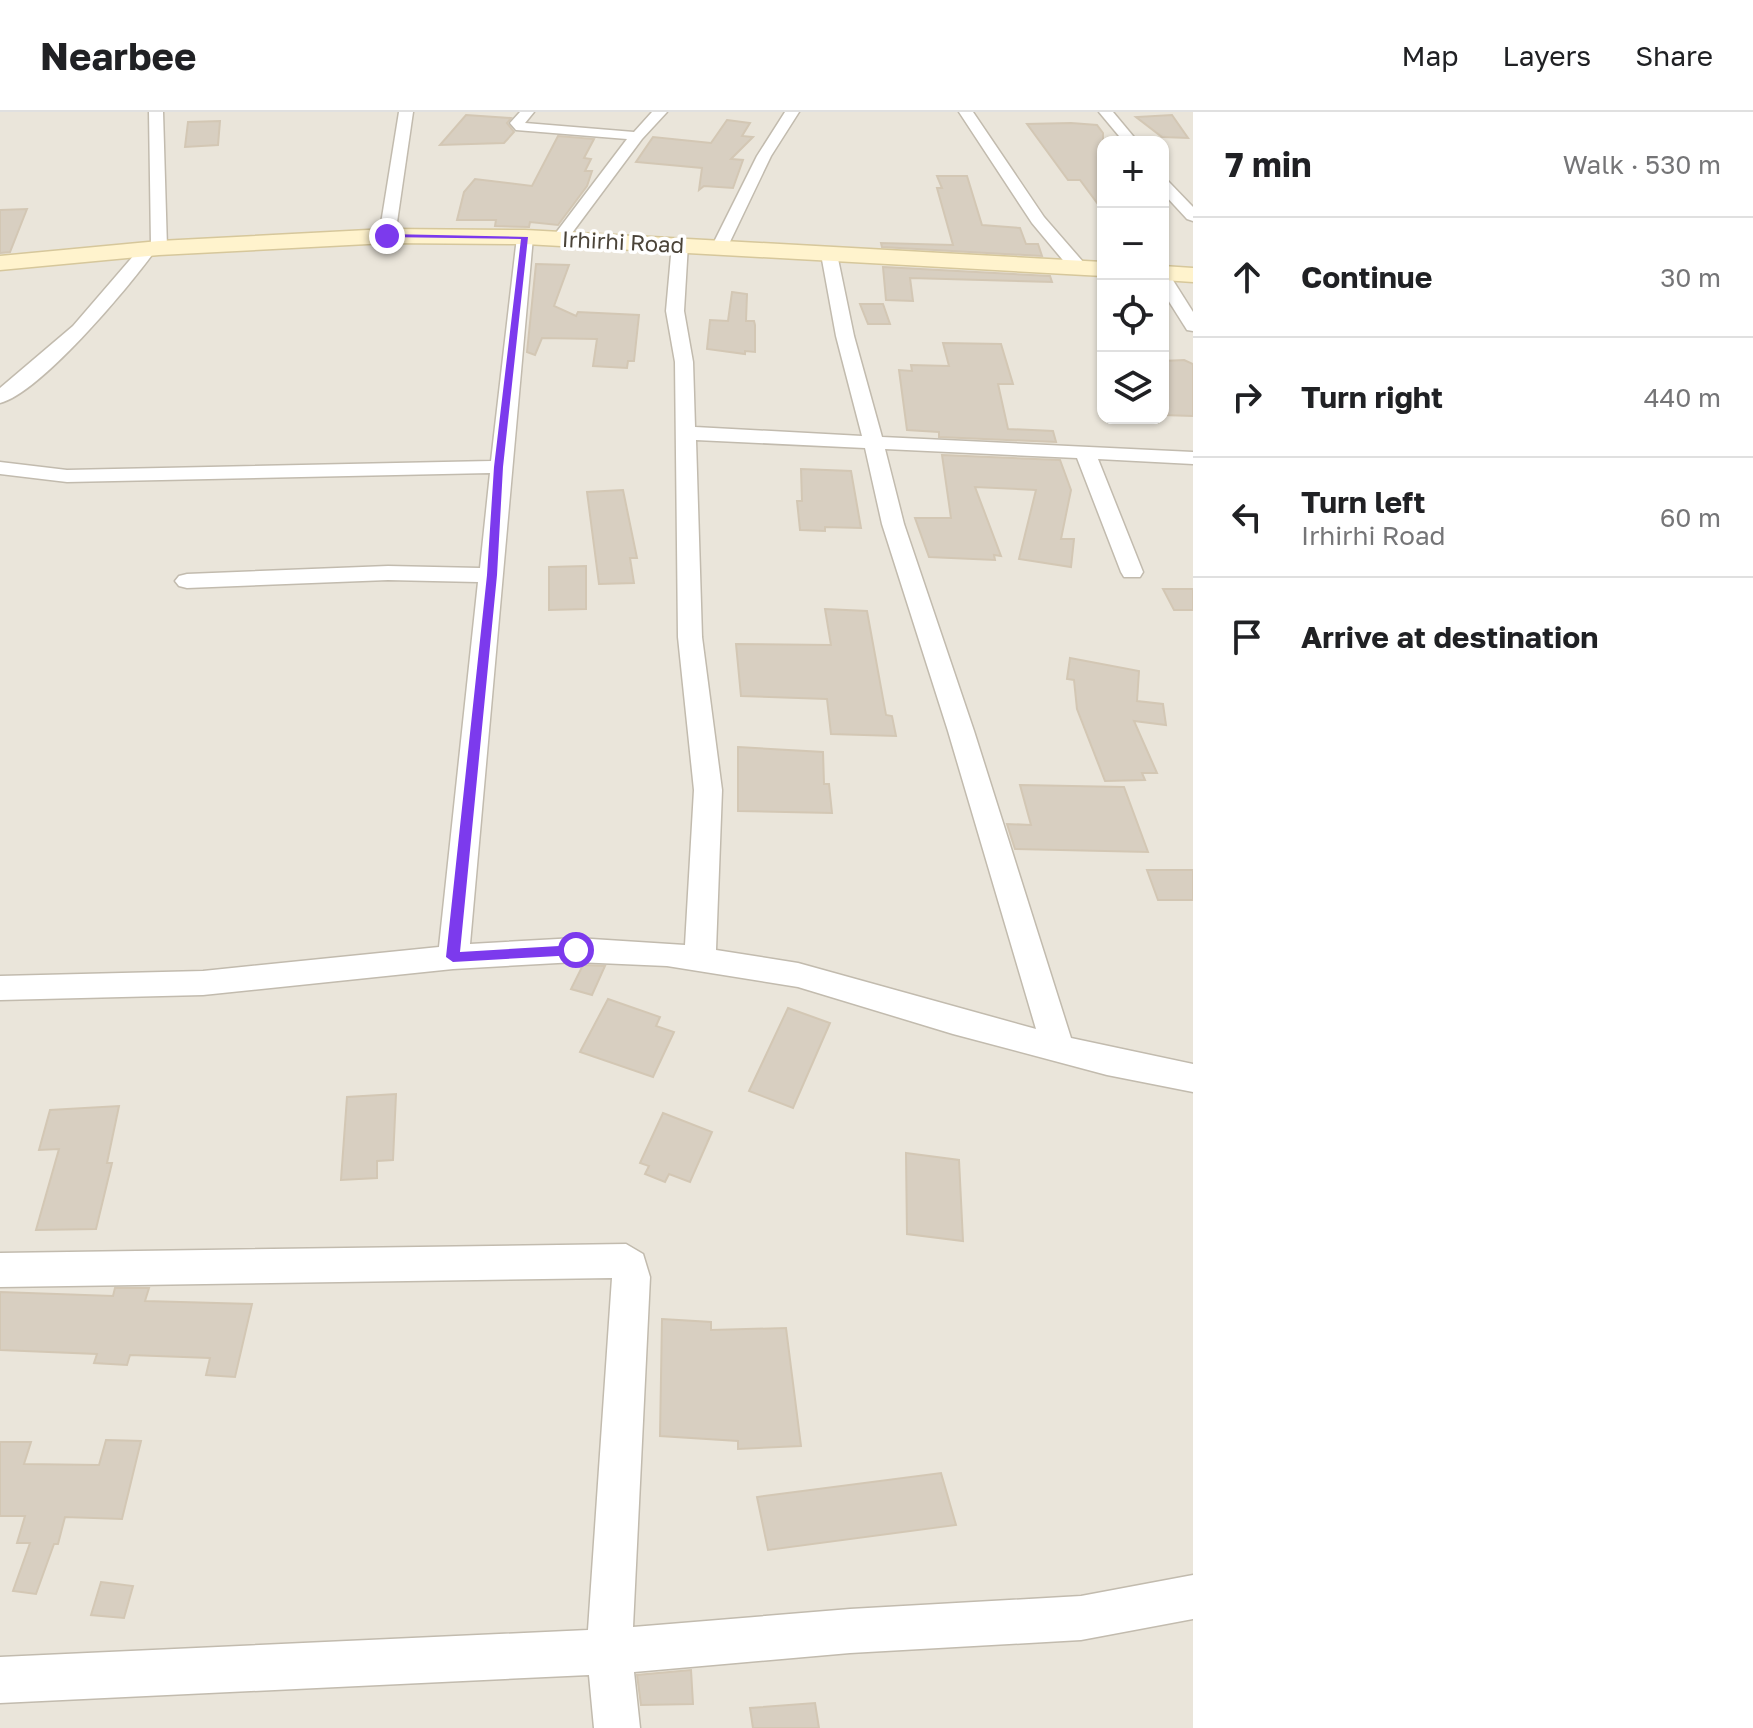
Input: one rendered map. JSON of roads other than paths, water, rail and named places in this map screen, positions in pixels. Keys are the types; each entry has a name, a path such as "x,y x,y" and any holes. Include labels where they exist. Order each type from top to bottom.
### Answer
{"street":[{"path":"0,397 61,348 153,249 156,112"},
{"path":"387,236 406,112"},
{"path":"527,112 517,123 521,127 637,136"},
{"path":"560,238 637,136 660,112"},
{"path":"719,248 764,156 792,112"},
{"path":"966,112 1038,220 1078,267"},
{"path":"1106,112 1126,136"},
{"path":"1169,190 1193,216"},
{"name":"Irhirhi Road","path":"0,263 153,249 387,236 560,238 1097,269"},
{"path":"453,957 492,575 498,467 525,237"},
{"path":"680,244 675,311 684,362 690,637 708,790 700,960"},
{"path":"829,254 845,336 893,524 961,731 1058,1048"},
{"path":"1169,275 1193,275"},
{"path":"1166,280 1193,326"},
{"path":"685,433 1193,458"},
{"path":"1086,454 1132,572"},
{"path":"0,468 67,476 498,467"},
{"path":"187,581 388,573 492,575"},
{"path":"0,988 203,983 453,957 576,950 667,954 798,975 1058,1048 1193,1078"},
{"path":"0,1270 626,1261 631,1277 609,1652 617,1728"},
{"path":"0,1680 609,1652 850,1631 1081,1618 1193,1597"}]}
